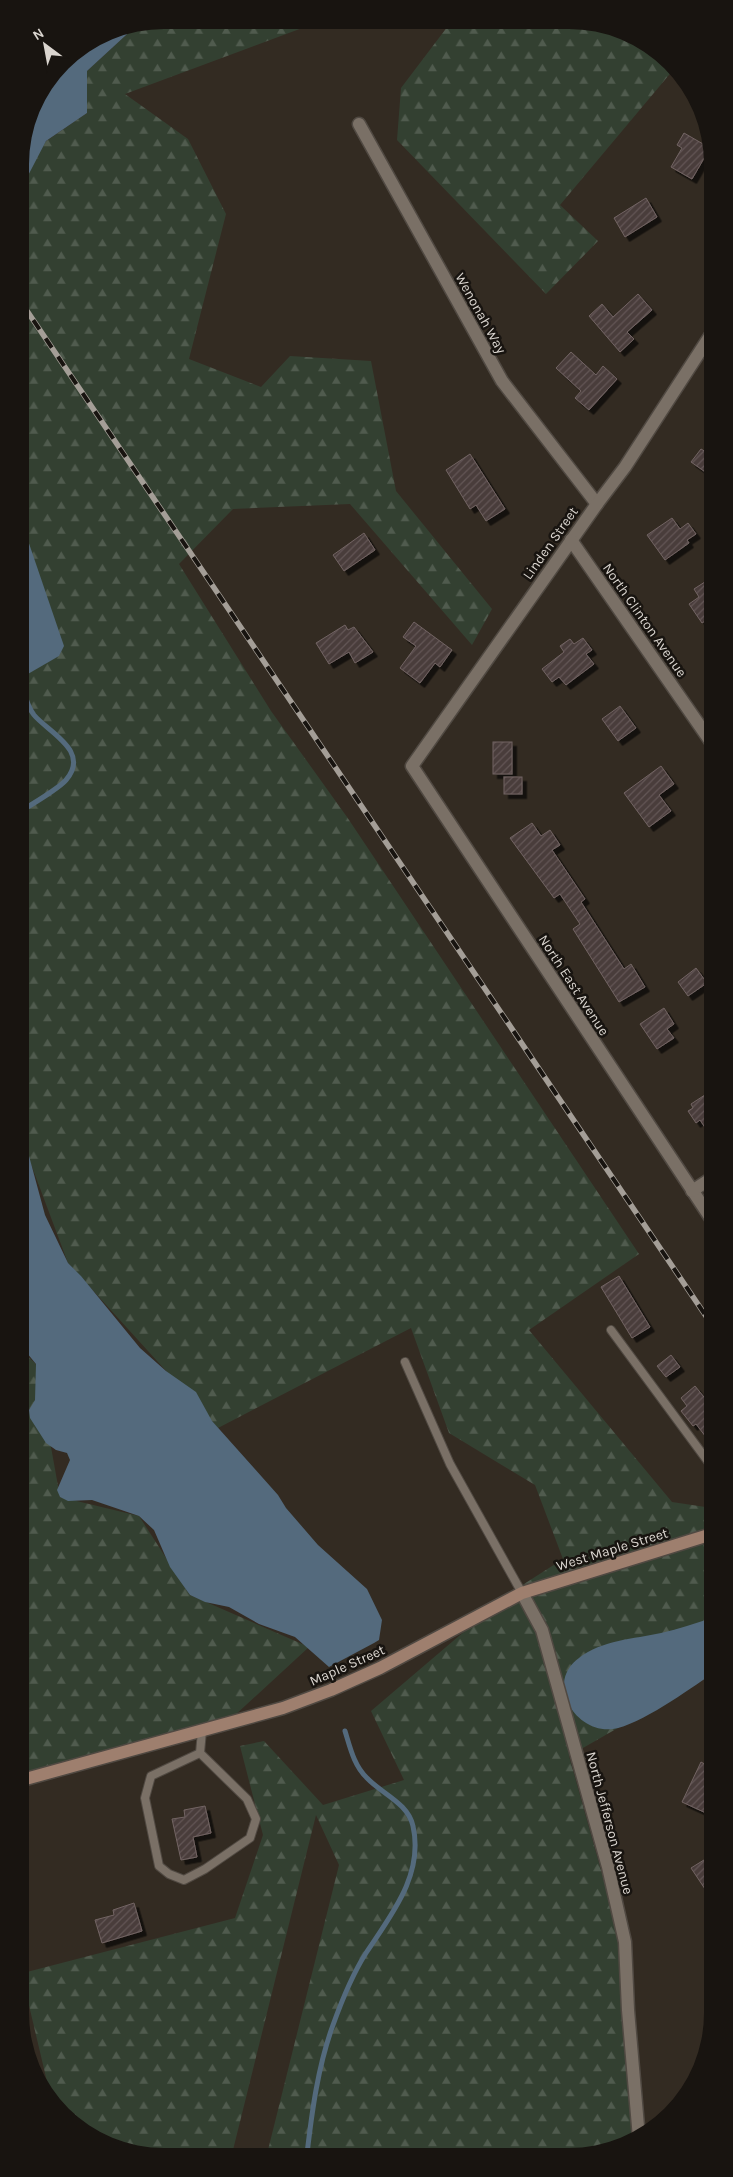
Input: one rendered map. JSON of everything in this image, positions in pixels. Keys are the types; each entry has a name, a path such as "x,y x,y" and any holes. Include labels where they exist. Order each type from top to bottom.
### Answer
{"street":[{"name":"Wenonah Way","path":"359,124 502,381 597,504"},
{"name":"Linden Street","path":"412,766 571,540 625,467 704,345"},
{"name":"North Clinton Avenue","path":"571,540 704,732"},
{"name":"North East Avenue","path":"412,766 704,1208"},
{"path":"692,1191 704,1183"},
{"name":"West Maple Street","path":"522,1593 704,1536"},
{"name":"Maple Street","path":"29,1778 283,1708 331,1690 380,1668 522,1593"},
{"name":"North Jefferson Avenue","path":"522,1593 542,1630 608,1867 625,1942 628,2010 638,2129"}],"lane":[{"path":"611,1330 704,1456"},
{"name":"North Jefferson Avenue","path":"405,1362 450,1464 522,1593"},
{"path":"200,1753 202,1731"},
{"path":"200,1753 247,1800 256,1819 250,1838 205,1869 184,1880 168,1874 159,1866 145,1798 151,1776 200,1753"}],"green space":[{"path":"164,29 300,29 125,94 188,139 226,214 189,359 261,387 290,356 371,361 396,491 492,609 472,645 350,504 233,509 179,564 271,711 347,817 639,1254 529,1330 672,1502 704,1507 704,1679 569,1756 627,1963 636,2131 596,2146 578,2148 268,2148 339,1865 316,1815 233,2148 155,2148 137,2146 120,2141 89,2125 68,2109 46,2078 29,2005 29,1971 235,1918 263,1835 240,1746 264,1741 323,1805 404,1780 371,1711 507,1595 563,1559 535,1485 449,1433 411,1328 218,1428 68,1263 29,1159 29,155 29,153 87,113 87,71 127,34 137,31"},
{"path":"446,29 569,29 596,31 621,39 637,47 670,74 560,205 598,241 546,294 397,140 401,88"},
{"path":"29,1358 36,1364 60,1497 139,1516 190,1595 309,1647 233,1717 31,1774 29,1771"}],"water":[{"path":"127,34 87,71 87,113 46,141 29,174 29,155 33,129 47,96 66,70 70,70 70,66 75,62 96,47"},
{"path":"29,543 64,646 59,656 29,673"},
{"path":"29,1156 45,1215 68,1263 81,1276 140,1348 166,1371 196,1392 212,1421 278,1495 286,1508 318,1545 367,1589 382,1620 379,1640 329,1667 295,1637 259,1624 229,1607 205,1602 190,1595 170,1567 154,1530 139,1516 92,1500 68,1501 60,1497 57,1490 70,1460 67,1453 56,1450 46,1443 30,1418 29,1410 35,1400 36,1364 29,1356"},
{"path":"704,1620 704,1679 664,1706 624,1726 613,1729 599,1728 587,1724 577,1715 569,1705 565,1693 564,1680 569,1668 579,1658 598,1647 668,1631"}],"building":[{"path":"684,133 703,144 704,159 692,179 671,167 682,148 677,145"},
{"path":"646,198 657,217 625,237 614,218"},
{"path":"638,294 652,310 627,332 634,339 620,352 589,316 602,304 613,317"},
{"path":"571,352 596,375 603,366 617,379 589,410 575,398 581,391 556,368"},
{"path":"701,449 704,451 704,471 691,462"},
{"path":"470,454 505,509 486,521 476,505 470,509 446,470"},
{"path":"672,518 680,529 688,523 696,534 687,540 689,543 665,560 647,535"},
{"path":"364,533 375,550 344,571 333,555"},
{"path":"704,583 704,622 702,623 689,604 699,597 694,589"},
{"path":"414,622 452,650 440,667 435,663 420,683 400,668 416,646 403,637"},
{"path":"345,625 348,630 354,627 373,652 355,663 349,652 329,664 316,643"},
{"path":"583,638 592,650 586,654 594,664 566,685 559,677 552,682 542,669 564,652 560,646 570,639 574,644"},
{"path":"620,706 636,728 618,741 602,719"},
{"path":"493,742 512,742 512,774 493,774"},
{"path":"661,766 674,784 659,795 671,811 649,827 624,793"},
{"path":"504,777 522,777 522,794 504,794"},
{"path":"532,823 541,836 550,830 560,845 552,850 585,899 581,902 624,969 631,964 645,987 619,1002 573,929 580,924 560,894 554,898 510,838"},
{"path":"696,968 704,979 704,985 688,996 678,982"},
{"path":"664,1008 674,1024 667,1029 674,1038 657,1049 640,1024"},
{"path":"704,1096 704,1126 700,1120 696,1123 688,1111 693,1108 691,1104"},
{"path":"619,1276 650,1327 632,1338 601,1287"},
{"path":"671,1355 680,1367 666,1377 657,1366"},
{"path":"695,1386 704,1397 704,1434 696,1424 693,1426 681,1411 687,1406 681,1398"},
{"path":"701,1762 704,1764 704,1812 682,1802"},
{"path":"205,1806 211,1833 193,1837 197,1857 181,1860 172,1819 185,1817 184,1810"},
{"path":"704,1860 704,1888 691,1868"},
{"path":"134,1903 142,1931 102,1943 95,1920 114,1915 113,1910"}],"waterway":[{"path":"29,707 34,715 65,743 71,751 74,760 72,770 66,780 29,806"},
{"path":"308,2148 313,2105 333,2025 356,1970 403,1894 410,1878 414,1861 415,1844 410,1818 394,1799 373,1784 359,1768 345,1731"}],"railway":[{"path":"29,314 704,1313"}]}
